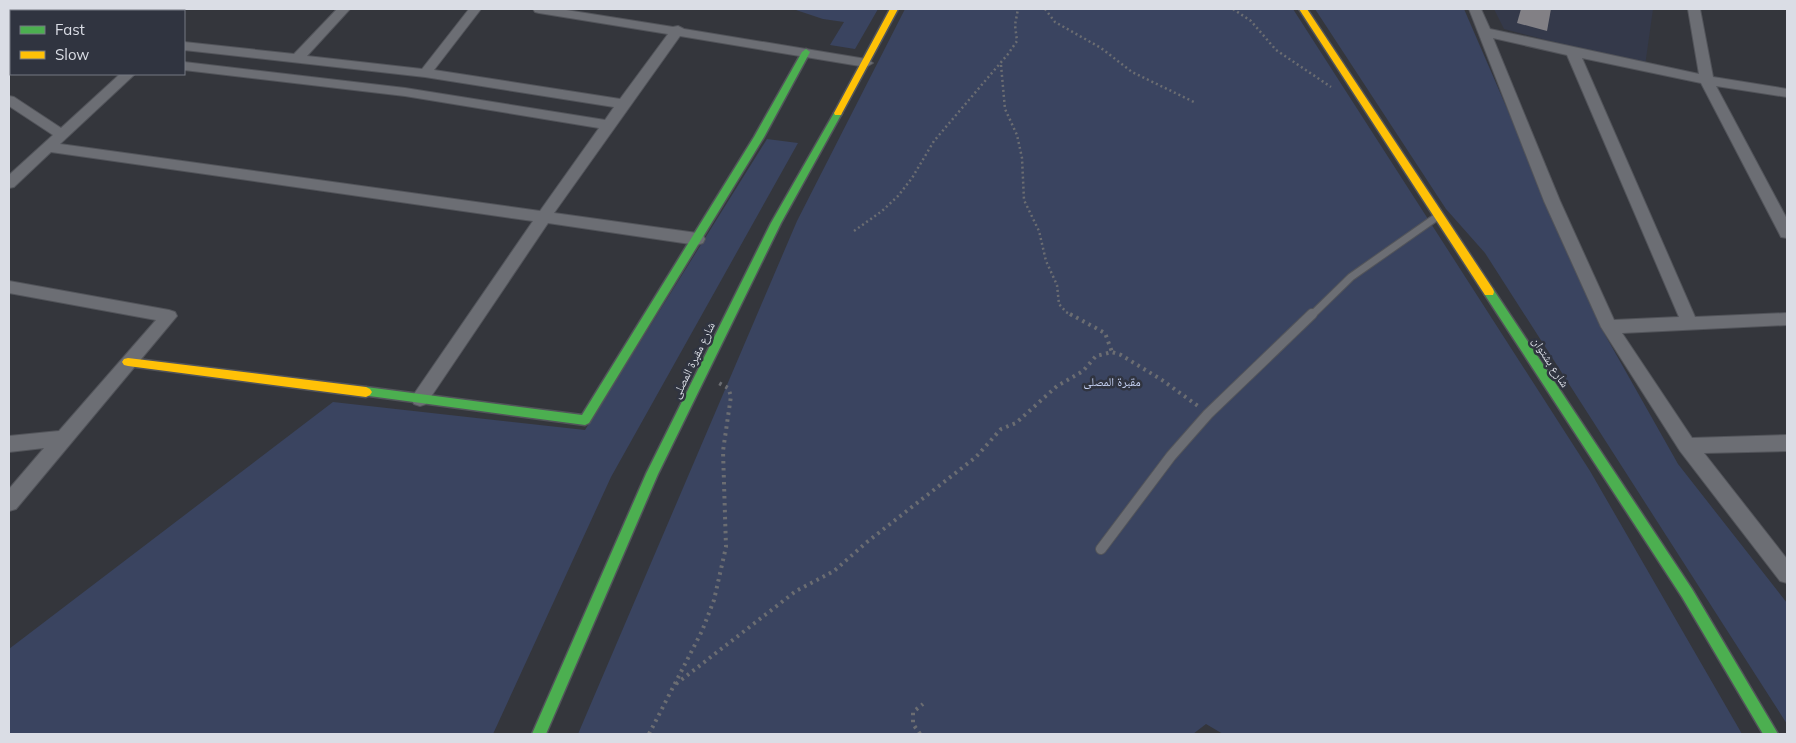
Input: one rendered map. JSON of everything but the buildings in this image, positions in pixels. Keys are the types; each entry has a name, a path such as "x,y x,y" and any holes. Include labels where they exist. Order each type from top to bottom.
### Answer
{"street":[{"path":"298,59 344,9"},
{"path":"425,73 475,9"},
{"path":"539,9 678,30 866,62"},
{"name":"شارع مقبرة المصلى","path":"539,734 652,474 776,223 894,9"},
{"name":"شارع بشتوان","path":"1303,9 1687,593 1771,734"},
{"path":"1474,9 1552,201 1609,327 1688,446 1787,574"},
{"path":"1694,9 1707,81 1787,233"},
{"path":"420,399 622,104 678,30"},
{"path":"1484,32 1707,81 1787,92"},
{"path":"185,46 425,73 622,104"},
{"path":"128,362 586,420 759,137 806,52"},
{"path":"1573,53 1690,324"},
{"path":"185,66 404,92 608,125"},
{"path":"9,183 47,146 127,75"},
{"path":"9,100 61,134"},
{"path":"47,146 696,238"},
{"path":"9,287 169,316 9,503"},
{"path":"1609,327 1787,320"},
{"path":"9,444 64,438"},
{"path":"1688,446 1787,443"}],"lane":[{"path":"1101,549 1171,456 1208,414 1351,277 1438,216"}],"path":[{"path":"854,232 877,217 900,194 919,168 935,140 1001,65 1017,41 1015,25 1018,9"},
{"path":"1045,9 1055,22 1101,48 1132,72 1196,103"},
{"path":"1233,9 1251,21 1276,50 1310,73 1332,87 1358,92"},
{"path":"1001,65 1005,109 1017,135 1022,158 1024,200 1039,231 1046,261 1057,285 1059,304 1066,312 1105,333 1112,352"},
{"path":"676,684 796,591 834,571 867,542 976,457 1002,428 1016,423 1057,386 1083,371 1096,356 1112,352 1130,359 1208,414"},
{"path":"649,734 702,631 714,600 726,548 723,451 731,396 728,388 699,379"},
{"path":"920,734 913,724 913,712 923,704"}],"shaded area":[{"path":"1494,9 1653,9 1645,66 1504,29"}],"green space":[{"path":"793,9 878,9 855,49 830,45 844,22 823,19"},
{"name":"مقبرة المصلى","path":"905,9 1293,9 1590,471 1742,734 1223,734 1206,724 1193,734 578,734 797,221"},
{"path":"1315,9 1464,9 1604,333 1678,464 1787,603 1787,724 1485,253 1446,209"},
{"path":"767,139 798,143 611,477 493,734 9,734 9,649 333,402 585,430"}],"traffic: fast":[{"path":"366,392 585,420 759,137 806,52"},
{"path":"539,734 652,474 776,223 838,113"},
{"path":"1489,292 1687,593 1771,734"}],"traffic: slow":[{"path":"838,113 894,9"},
{"path":"1303,9 1489,292"},
{"path":"128,362 366,392"}]}
